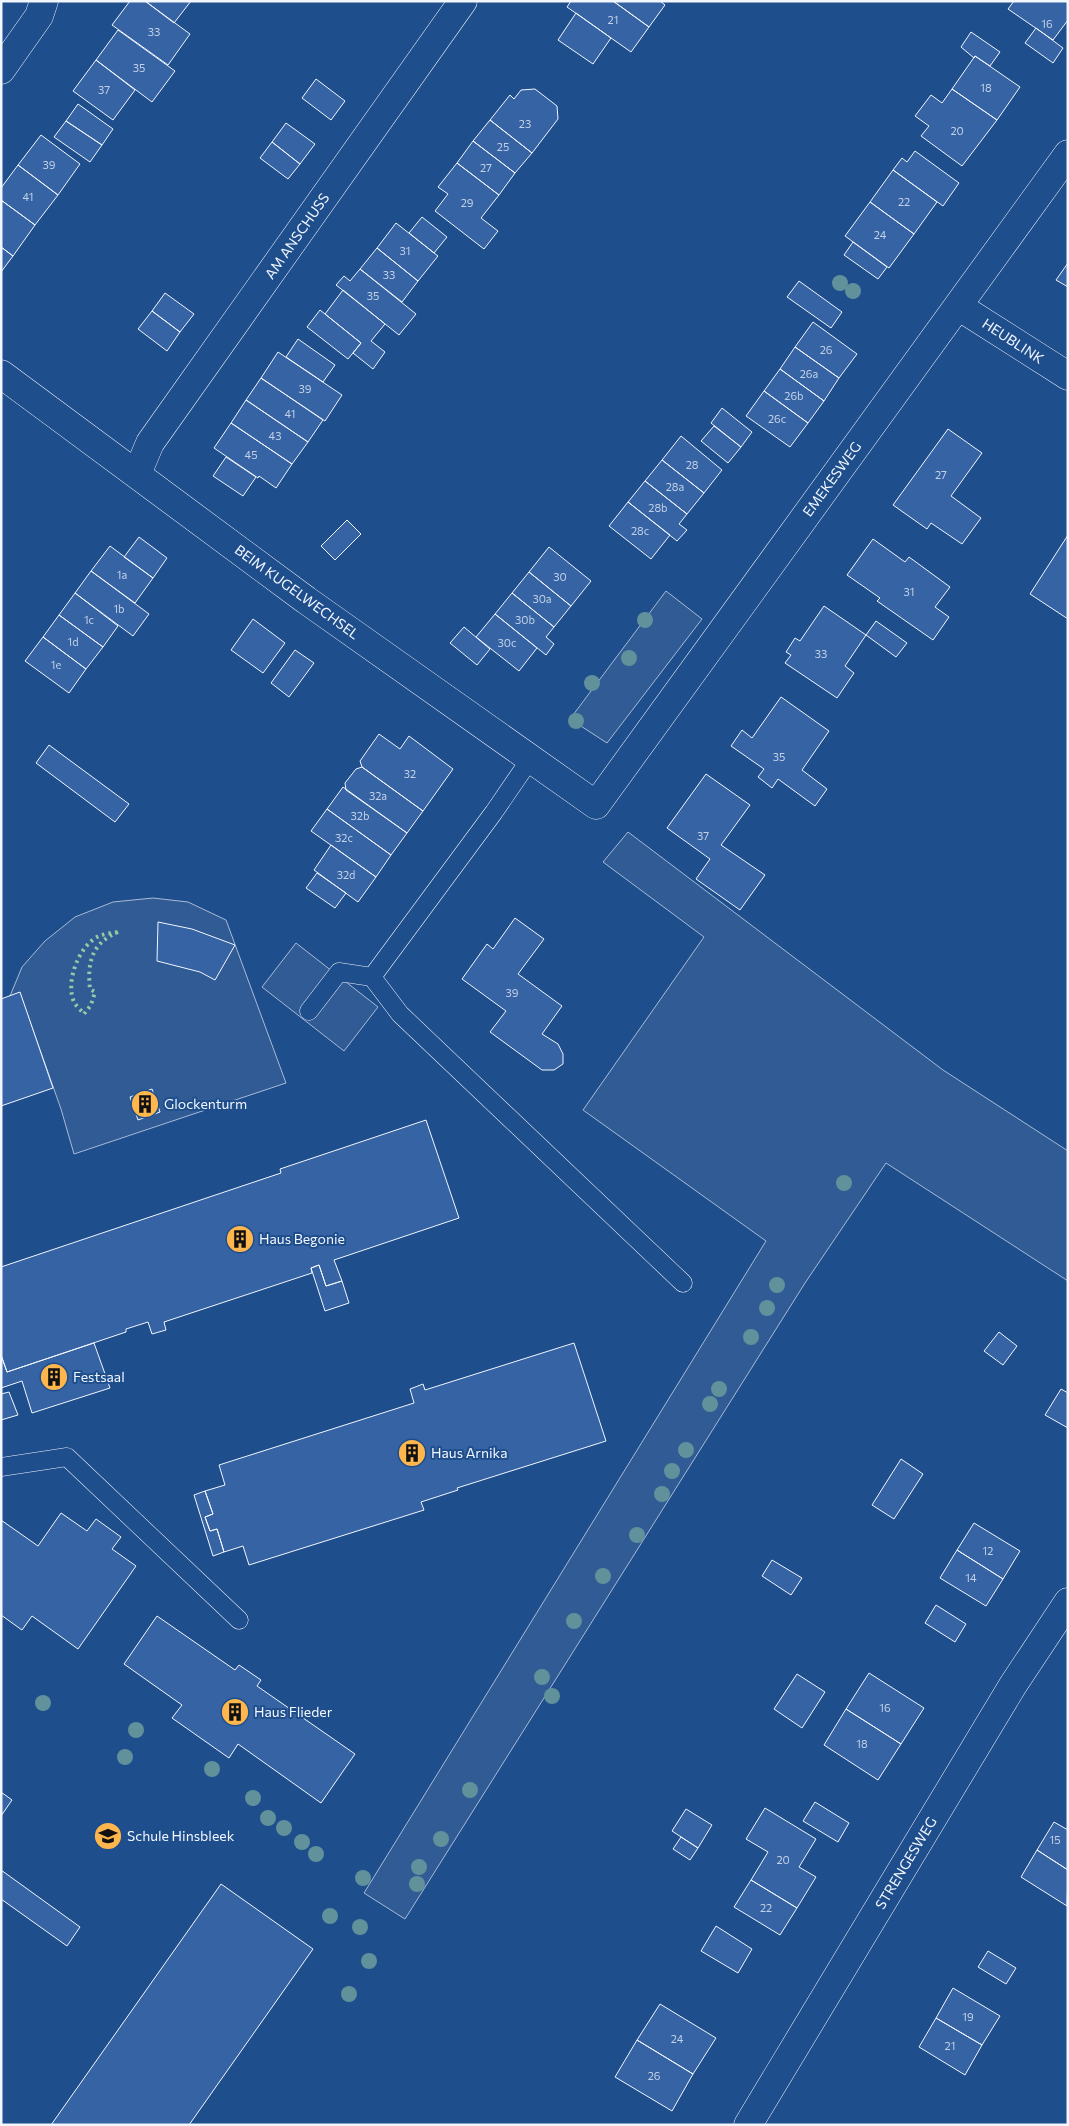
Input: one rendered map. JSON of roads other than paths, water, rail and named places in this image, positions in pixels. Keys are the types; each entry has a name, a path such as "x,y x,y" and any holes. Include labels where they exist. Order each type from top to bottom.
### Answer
{"street":[{"path":"1,70 39,16 44,1"},
{"name":"AM ANSCHUSS","path":"136,474 150,444 463,1"},
{"name":"EMEKESWEG","path":"596,805 1068,154"},
{"name":"HEUBLINK","path":"958,306 1068,376"},
{"name":"BEIM KUGELWECHSEL","path":"1,374 306,600 596,805"},
{"name":"STRENGESWEG","path":"748,2125 1013,1685 1068,1602"}],"lane":[{"path":"372,977 494,812 531,758"},
{"path":"308,1011 339,972 372,977 400,1014 683,1283"},
{"path":"1,1467 66,1457 239,1620"}],"place":[{"name":"Glockenturm","path":"145,1104"},
{"name":"Haus Begonie","path":"240,1239"},
{"name":"Festsaal","path":"54,1377"},
{"name":"Haus Arnika","path":"412,1453"},
{"name":"Haus Flieder","path":"235,1712"},
{"name":"Schule Hinsbleek","path":"108,1836"}]}
